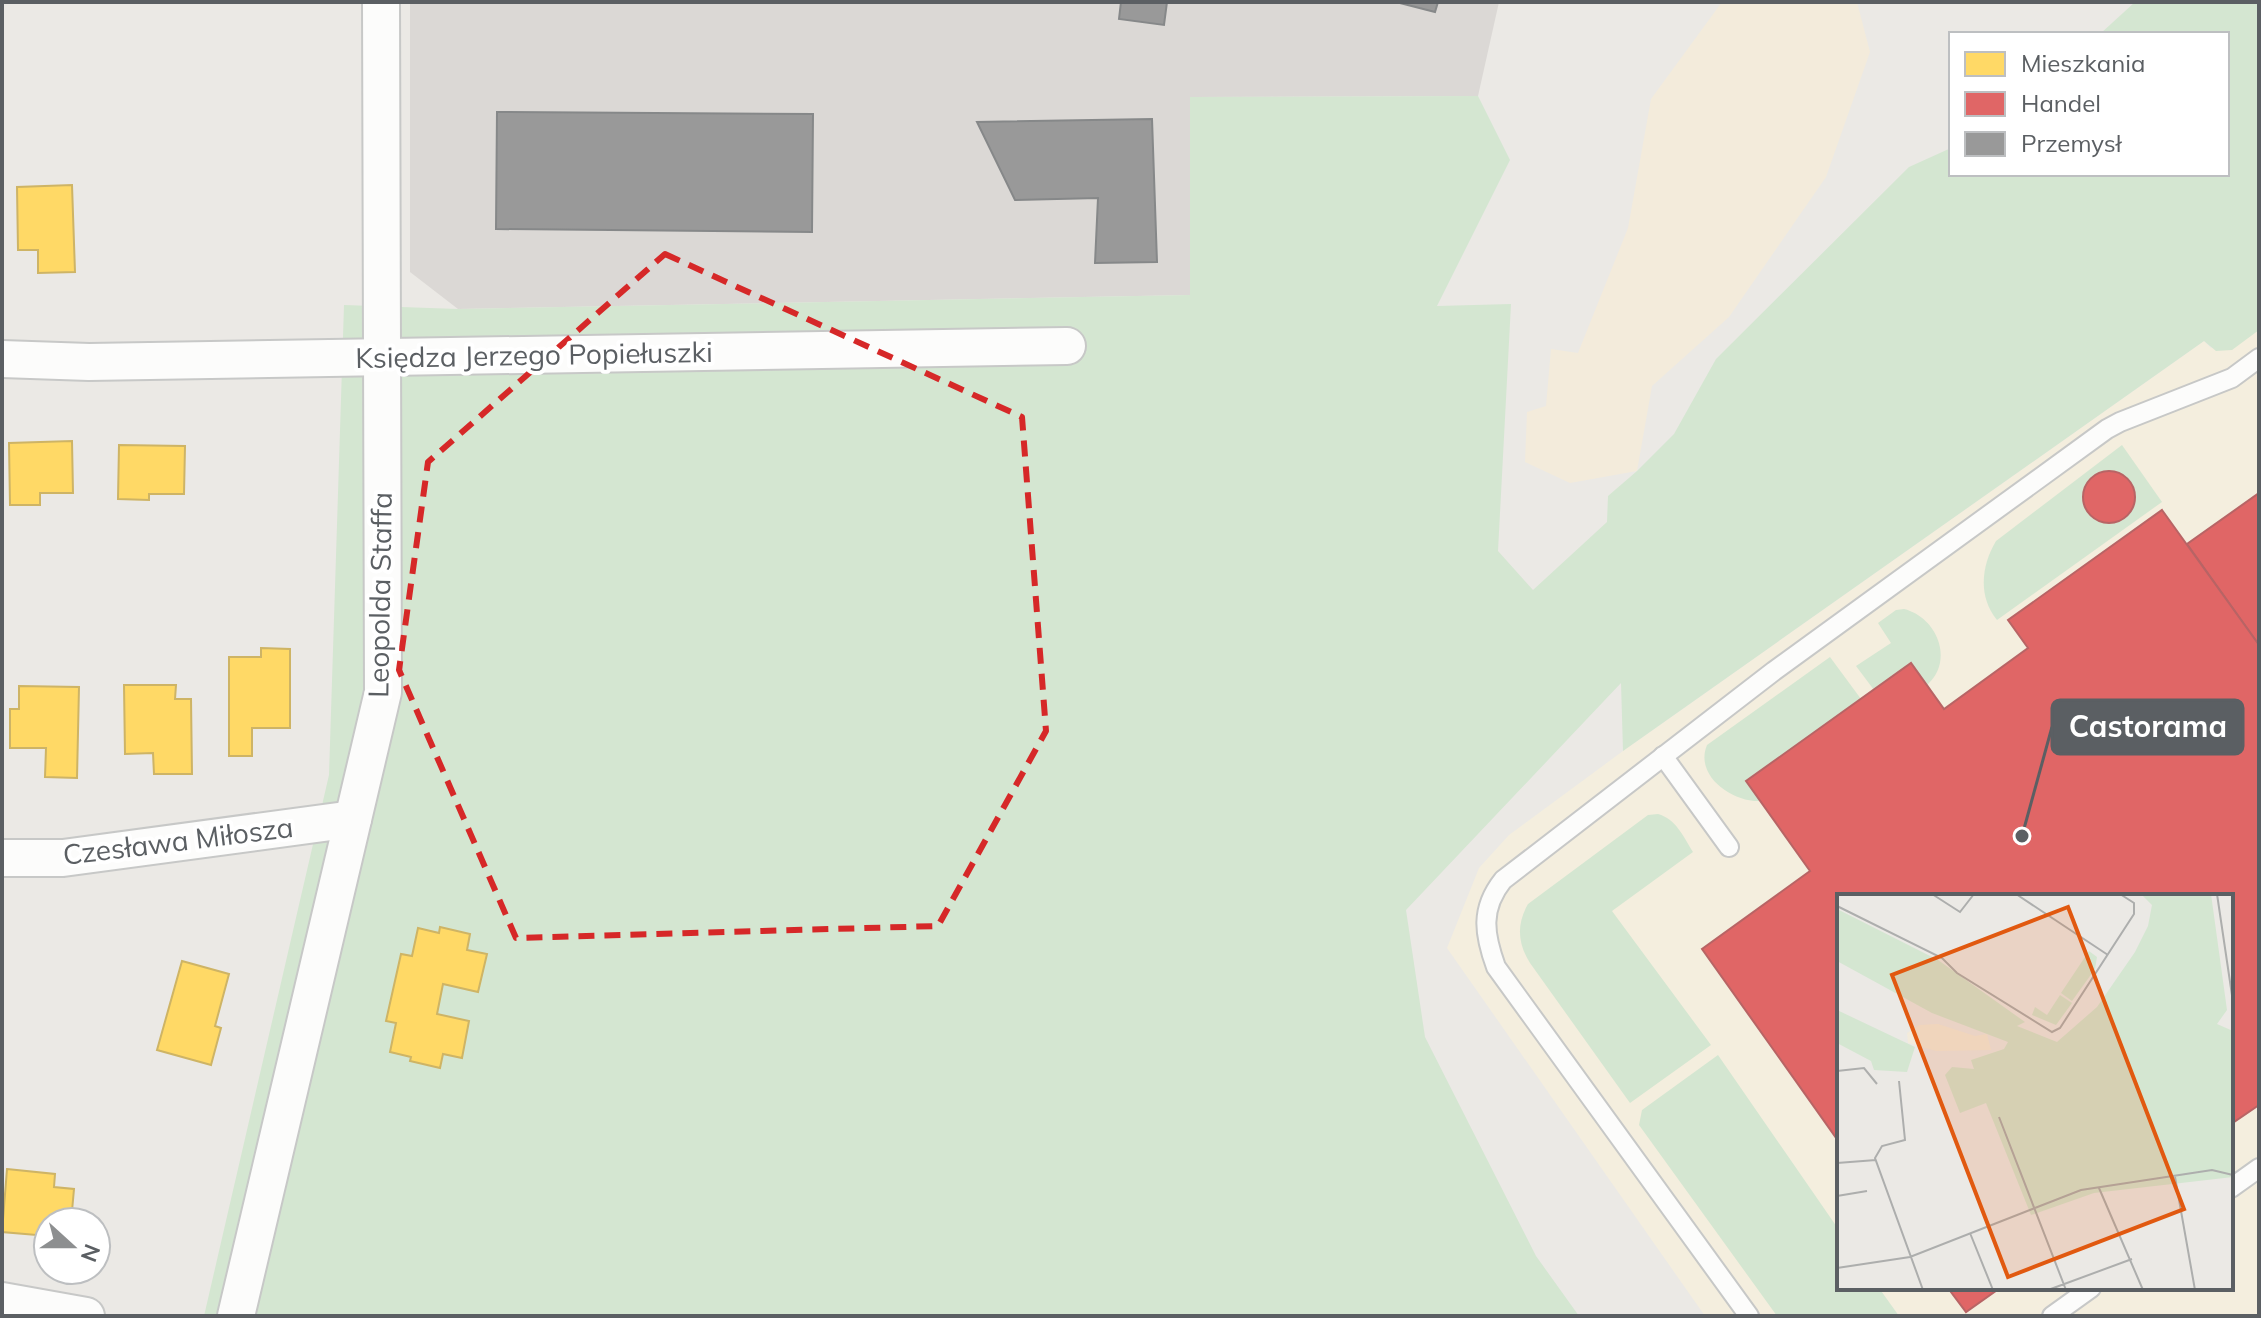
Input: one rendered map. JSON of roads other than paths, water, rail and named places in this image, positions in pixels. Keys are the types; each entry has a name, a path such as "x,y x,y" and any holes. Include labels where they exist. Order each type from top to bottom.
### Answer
{"street":[{"name":"Leopolda Staffa","path":"236,1316 383,692 381,2"},
{"name":"Księdza Jerzego Popiełuszki","path":"2,359 89,362 1067,346"},
{"name":"Czesława Miłosza","path":"2,858 63,858 353,819"},
{"path":"2,1301 86,1316"}],"lane":[{"path":"1749,1316 1496,967 1488,939 1488,903 1503,880 1774,671 2107,429 2232,378 2259,358"},
{"path":"1663,756 1729,847"},
{"path":"2233,1187 2259,1168"},
{"path":"2052,1316 2088,1290"}],"place":[{"name":"Castorama","path":"2022,836"}]}
